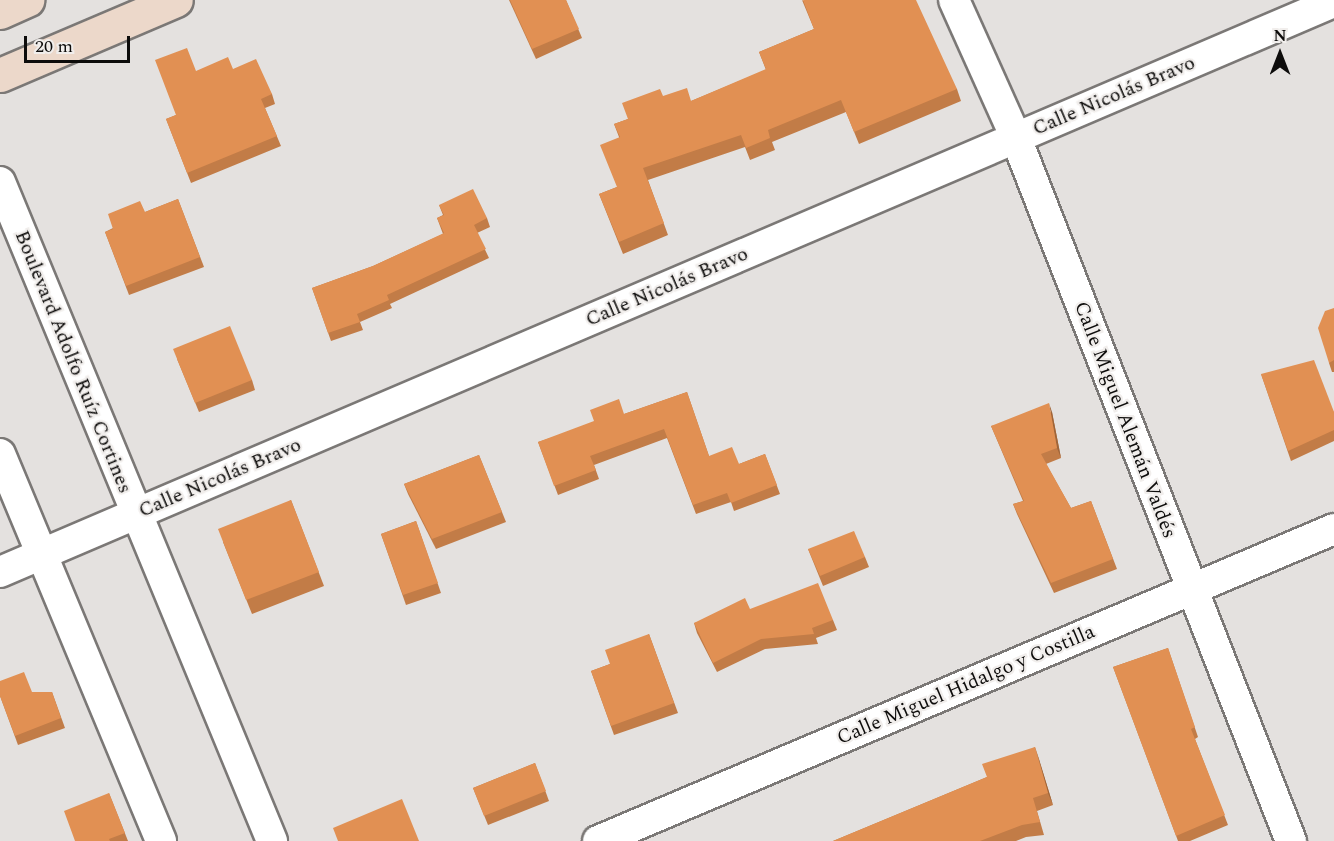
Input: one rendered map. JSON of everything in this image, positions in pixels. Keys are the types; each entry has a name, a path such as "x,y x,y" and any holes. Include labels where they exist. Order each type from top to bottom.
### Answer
{"street":[{"path":"0,12 27,0"},
{"path":"0,75 176,0"},
{"name":"Calle Miguel Alemán Valdés","path":"954,0 1016,138 1290,841"},
{"name":"Calle Nicolás Bravo","path":"0,572 1334,2"},
{"name":"Boulevard Adolfo Ruíz Cortines","path":"0,182 135,514 272,841"},
{"path":"0,454 161,841"},
{"name":"Calle Miguel Hidalgo y Costilla","path":"598,841 1334,529"}],"building":[{"path":"510,0 566,0 579,29 532,49"},
{"path":"803,0 916,0 957,89 854,132 841,100 768,130 770,138 746,148 741,135 643,168 664,223 619,242 599,194 617,187 600,145 620,137 614,124 628,119 622,103 660,89 663,96 687,88 691,101 766,69 759,52 814,29"},
{"path":"187,48 196,71 228,57 233,69 256,59 272,94 261,99 277,136 187,173 166,119 176,115 155,60"},
{"path":"473,189 487,218 474,225 486,249 387,295 389,300 357,314 360,322 328,333 312,288 373,266 444,233 437,218 444,215 439,205"},
{"path":"178,199 200,257 126,286 105,232 113,229 108,214 140,201 145,212"},
{"path":"1334,308 1334,360 1329,363 1318,328 1325,311"},
{"path":"230,326 252,380 195,403 173,349"},
{"path":"1314,360 1334,412 1334,430 1288,451 1261,374"},
{"path":"687,392 709,456 732,447 739,464 765,454 777,485 731,503 727,493 693,505 664,429 590,456 596,470 554,486 538,442 594,421 590,410 619,399 624,414"},
{"path":"1049,403 1057,448 1041,454 1071,508 1091,501 1113,559 1051,583 1013,504 1024,501 991,426"},
{"path":"479,455 502,512 432,539 404,484"},
{"path":"291,500 319,572 246,600 218,529"},
{"path":"416,521 438,583 403,595 381,534"},
{"path":"854,531 865,557 820,576 808,549"},
{"path":"818,583 833,620 812,628 814,634 761,639 713,663 694,623 745,598 750,609"},
{"path":"649,634 674,703 611,726 591,671 610,664 605,650"},
{"path":"1168,648 1195,727 1191,729 1225,815 1176,836 1113,667"},
{"path":"24,672 32,692 52,692 61,718 15,736 0,696 0,681"},
{"path":"1035,747 1048,793 1033,798 1040,822 1022,825 980,841 833,841 987,777 982,764"},
{"path":"535,763 546,791 484,816 473,788"},
{"path":"109,793 125,833 109,839 110,841 75,841 64,811"},
{"path":"402,799 419,841 338,841 333,828"}]}
